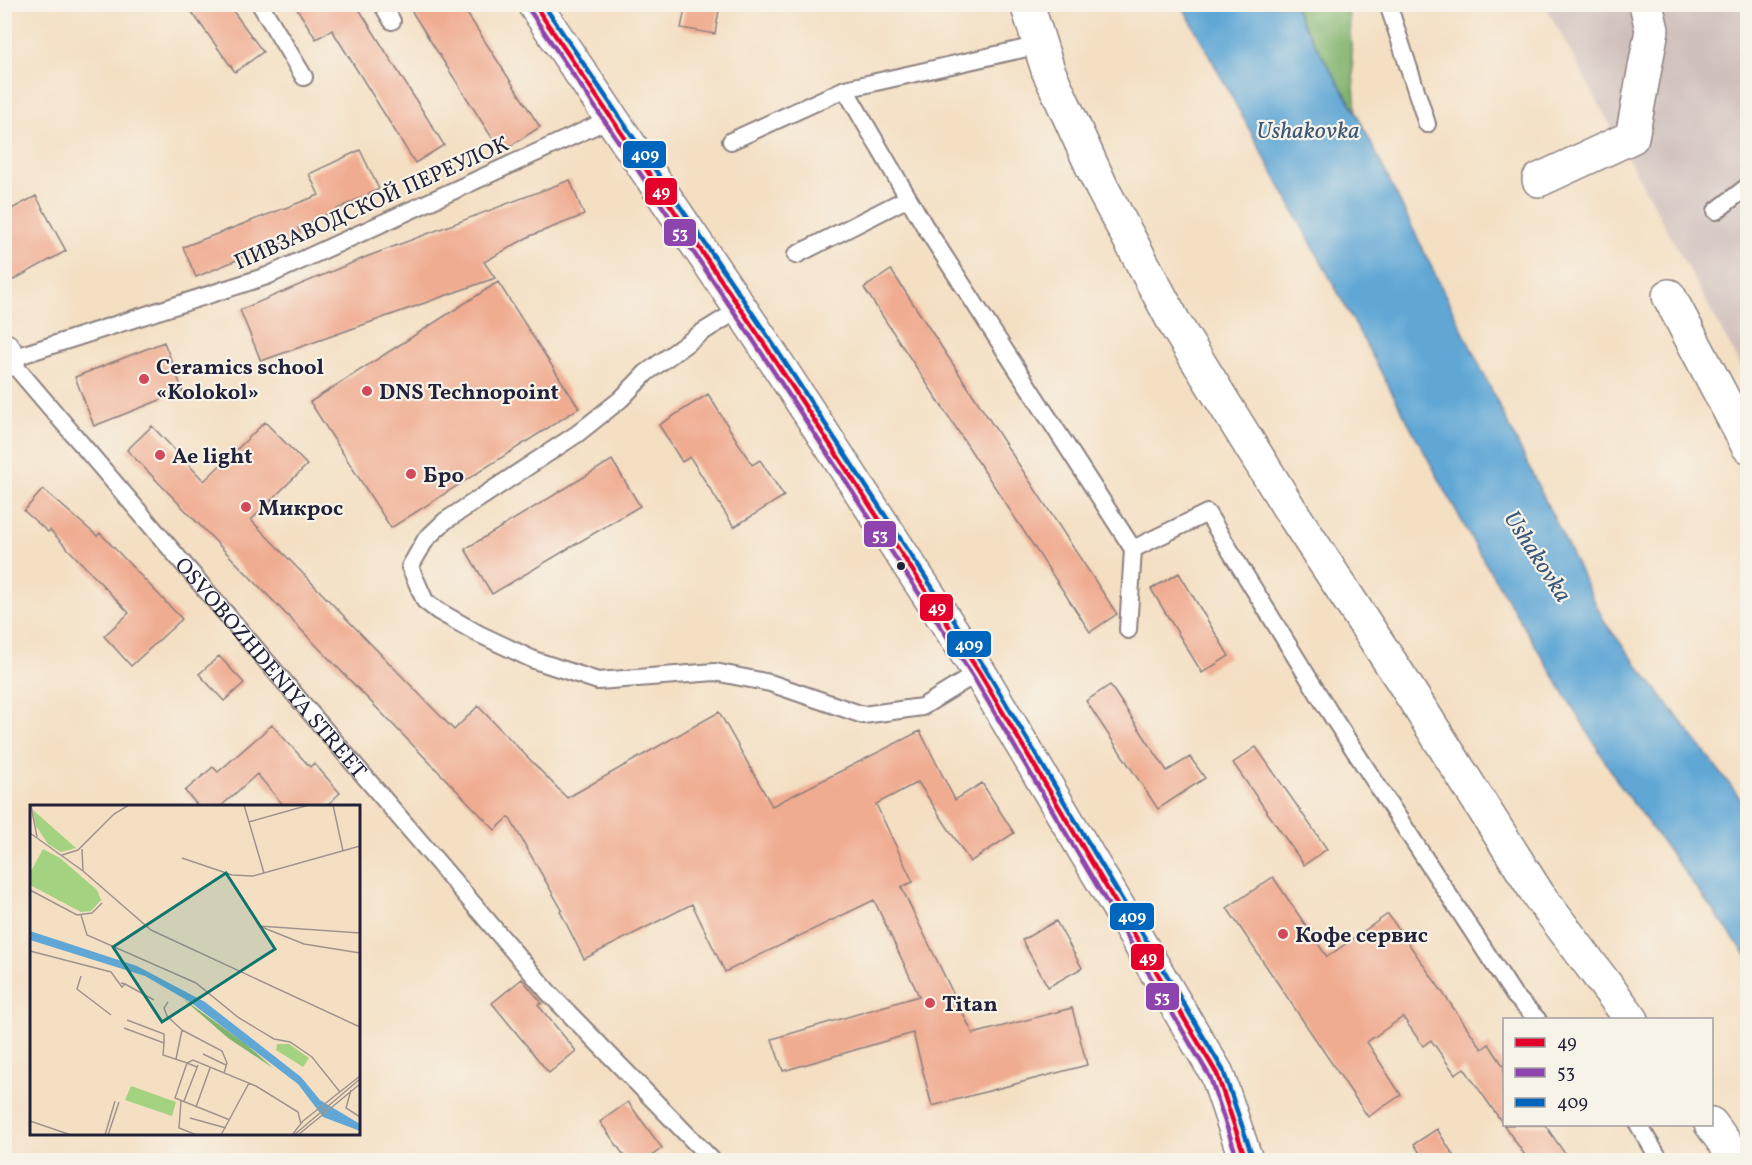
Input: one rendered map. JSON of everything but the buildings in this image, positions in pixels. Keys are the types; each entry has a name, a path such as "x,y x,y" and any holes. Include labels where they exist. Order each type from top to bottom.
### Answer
{"street":[{"path":"534,4 740,309 980,672 1217,1074 1246,1161"},
{"path":"1027,4 1048,70 1102,188 1175,324 1289,508 1376,640 1539,897 1630,1018"},
{"path":"1539,180 1632,137 1652,30 1646,4"},
{"path":"1669,296 1748,446"},
{"path":"1713,1126 1737,1161"}],"lane":[{"path":"260,4 303,77"},
{"path":"382,4 392,21"},
{"path":"1388,4 1427,124"},
{"path":"731,141 845,88 1040,45"},
{"path":"845,88 924,225 1133,549 1128,630"},
{"name":"ПИВЗАВОДСКОЙ ПЕРЕУЛОК","path":"6,355 267,276 610,119"},
{"path":"1716,211 1748,186"},
{"path":"796,255 908,198"},
{"path":"740,309 701,333 646,373 621,399 577,434 439,527 426,539 410,567 425,600 438,611 479,634 534,660 598,681 715,672 770,683 863,715 922,707 980,672"},
{"name":"OSVOBOZHDENIYA STREET","path":"6,355 549,993 712,1161"},
{"path":"1133,549 1207,513 1343,732 1514,995 1536,1018"},
{"path":"1639,1126 1660,1161"}],"shaded area":[{"path":"1545,5 1747,5 1747,377"}],"green space":[{"path":"1294,5 1348,5 1356,112 1300,19"}],"water":[{"name":"Ushakovka","path":"1182,5 1294,5 1300,19 1356,112 1605,623 1747,807 1747,956 1619,784 1478,551"}],"transit line":[{"name":"49","path":"534,4 759,336 979,672 1217,1074 1246,1160"},
{"name":"409","path":"543,4 765,332 985,668 1223,1070 1253,1158"},
{"name":"53","path":"528,8 753,340 973,676 1210,1077 1238,1160"}],"place":[{"name":"Ceramics school «Kolokol»","path":"144,379"},
{"name":"DNS Technopoint","path":"367,391"},
{"name":"Ae light","path":"160,455"},
{"name":"Бро","path":"411,474"},
{"name":"Микрос","path":"246,507"},
{"name":"Кофе сервис","path":"1283,934"},
{"name":"Titan","path":"930,1003"}]}
